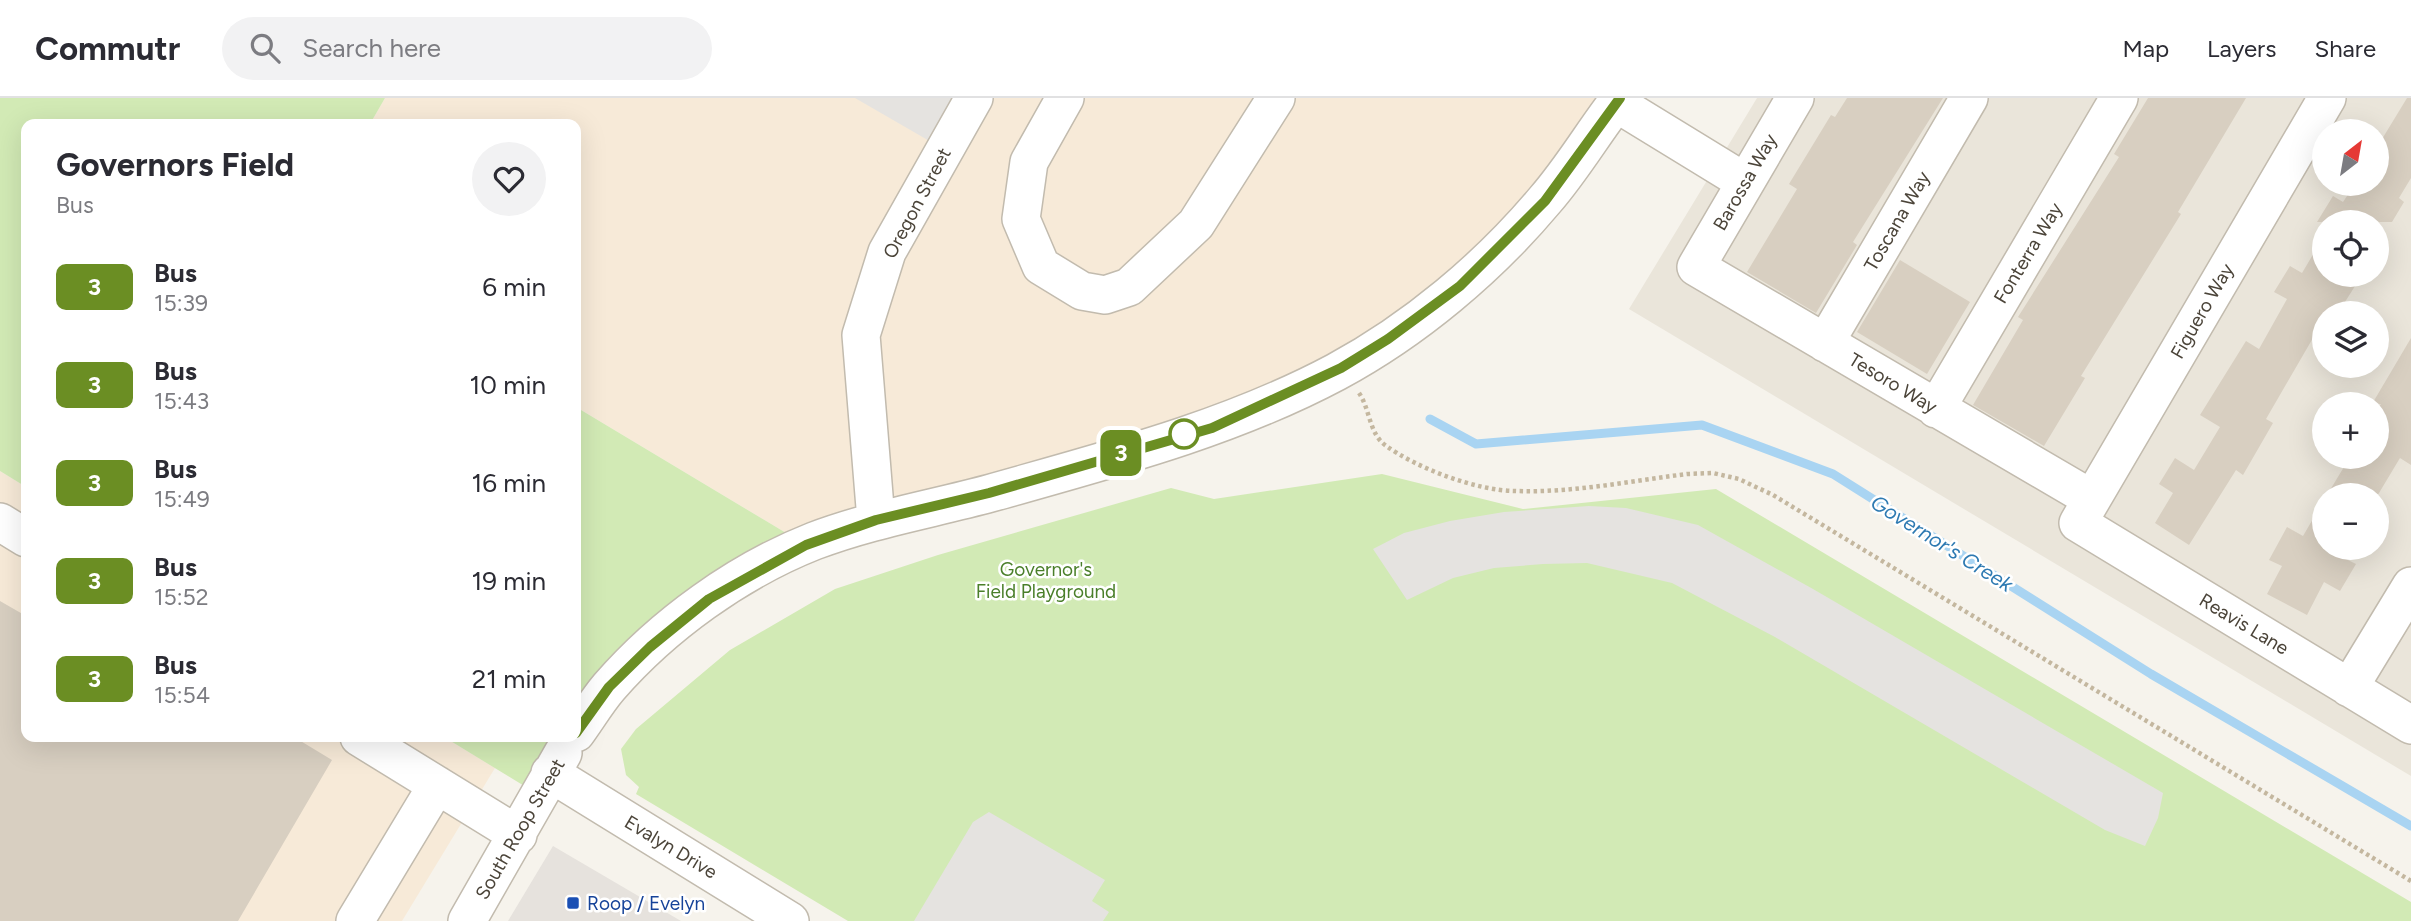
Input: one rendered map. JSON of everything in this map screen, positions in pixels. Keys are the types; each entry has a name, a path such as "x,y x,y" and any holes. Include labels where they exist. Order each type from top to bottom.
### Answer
{"street":[{"name":"Oregon Street","path":"876,520 861,335 887,252 974,98"},
{"path":"1065,98 1029,162 1021,219 1041,266 1082,291 1105,295 1129,287 1196,224 1276,98"},
{"name":"Barossa Way","path":"1696,267 1795,98"},
{"name":"Toscana Way","path":"1825,343 1969,98"},
{"name":"Fonterra Way","path":"1936,409 2119,98"},
{"name":"Figuero Way","path":"2085,511 2327,98"},
{"name":"South Roop Street","path":"581,725 609,687 650,647 709,599 806,545 876,520 989,493 1212,428 1335,372 1388,339 1460,286 1545,201 1618,101"},
{"path":"1618,101 1745,182"},
{"name":"Tesoro Way","path":"1696,267 1936,409 2085,511"},
{"name":"Reavis Lane","path":"2085,511 2349,688 2411,725"},
{"path":"0,522 21,535"},
{"path":"2349,688 2411,586"},
{"path":"367,742 518,835"},
{"name":"South Roop Street","path":"467,921 570,742"},
{"name":"Evalyn Drive","path":"550,774 790,921"},
{"path":"355,921 437,785"}],"path":[{"path":"1365,402 1372,426 1384,444 1435,472 1502,489 1556,489 1713,473 1739,480 1773,495 2411,881"}],"shaded area":[{"path":"385,98 1620,98 1563,176 1354,360 806,545 581,410 581,119 373,119"},
{"path":"855,98 974,98 945,150"},
{"path":"1757,98 2411,98 2411,776 1629,309"},
{"path":"0,471 21,484 21,742 452,742 495,768 402,921 0,921"},
{"path":"1589,506 1626,508 1698,525 2163,793 2158,818 2145,846 2105,830 1775,637 1672,583 1587,563 1543,564 1494,568 1453,578 1407,600 1373,549 1404,533 1450,521 1504,512"},
{"path":"989,812 1105,880 1092,901 1109,912 1103,921 914,921 973,822"},
{"path":"553,846 681,921 508,921"}],"green space":[{"path":"0,98 385,98 373,119 21,119 21,484 0,471"},
{"path":"581,410 806,545 709,599 539,795 452,742 581,742"},
{"name":"Governor's Field Playground","path":"1382,474 1523,509 1716,489 2411,902 2411,921 848,921 636,794 639,787 626,775 621,749 636,729 730,650 835,589 938,555 1171,488 1214,499"}],"building":[{"path":"1847,98 1943,98 1853,242 1857,245 1816,313 1747,272 1797,189 1789,184 1831,115 1835,117"},
{"path":"2148,98 2246,98 2178,212 2181,214 2081,376 2085,378 2044,446 1973,405 2023,320 2018,317 2119,157 2114,154"},
{"path":"2407,98 2411,98 2411,178 2399,198 2404,202 2392,222 2389,222 2389,210 2324,210 2333,196 2343,202 2347,196 2389,196 2389,128"},
{"path":"2312,256 2312,287 2354,287 2346,301 2312,301 2312,340 2266,419 2273,423 2243,475 2236,470 2189,545 2155,523 2173,493 2159,484 2175,458 2194,470 2220,427 2200,415 2246,341 2259,349 2287,299 2274,292 2290,266 2302,273"},
{"path":"1900,260 1970,302 1927,374 1857,332"},
{"path":"2411,338 2411,465 2400,458 2385,483 2334,483 2343,469 2389,469 2389,392 2379,392"},
{"path":"2312,521 2312,560 2348,560 2356,564 2340,591 2324,582 2307,615 2267,594 2282,566 2269,560 2287,527 2303,536"},
{"path":"0,601 21,613 21,742 302,742 332,760 238,921 0,921"}],"waterway":[{"name":"Governor's Creek","path":"1430,419 1476,444 1702,425 1833,474 2151,674 2411,826"}],"bus line":[{"name":"3","path":"581,726 609,687 650,647 709,599 756,570 806,545 876,520 989,493 1212,428 1335,372 1388,339 1460,286 1545,201 1620,98"}],"place":[{"name":"Roop / Evelyn","path":"573,903"}]}
